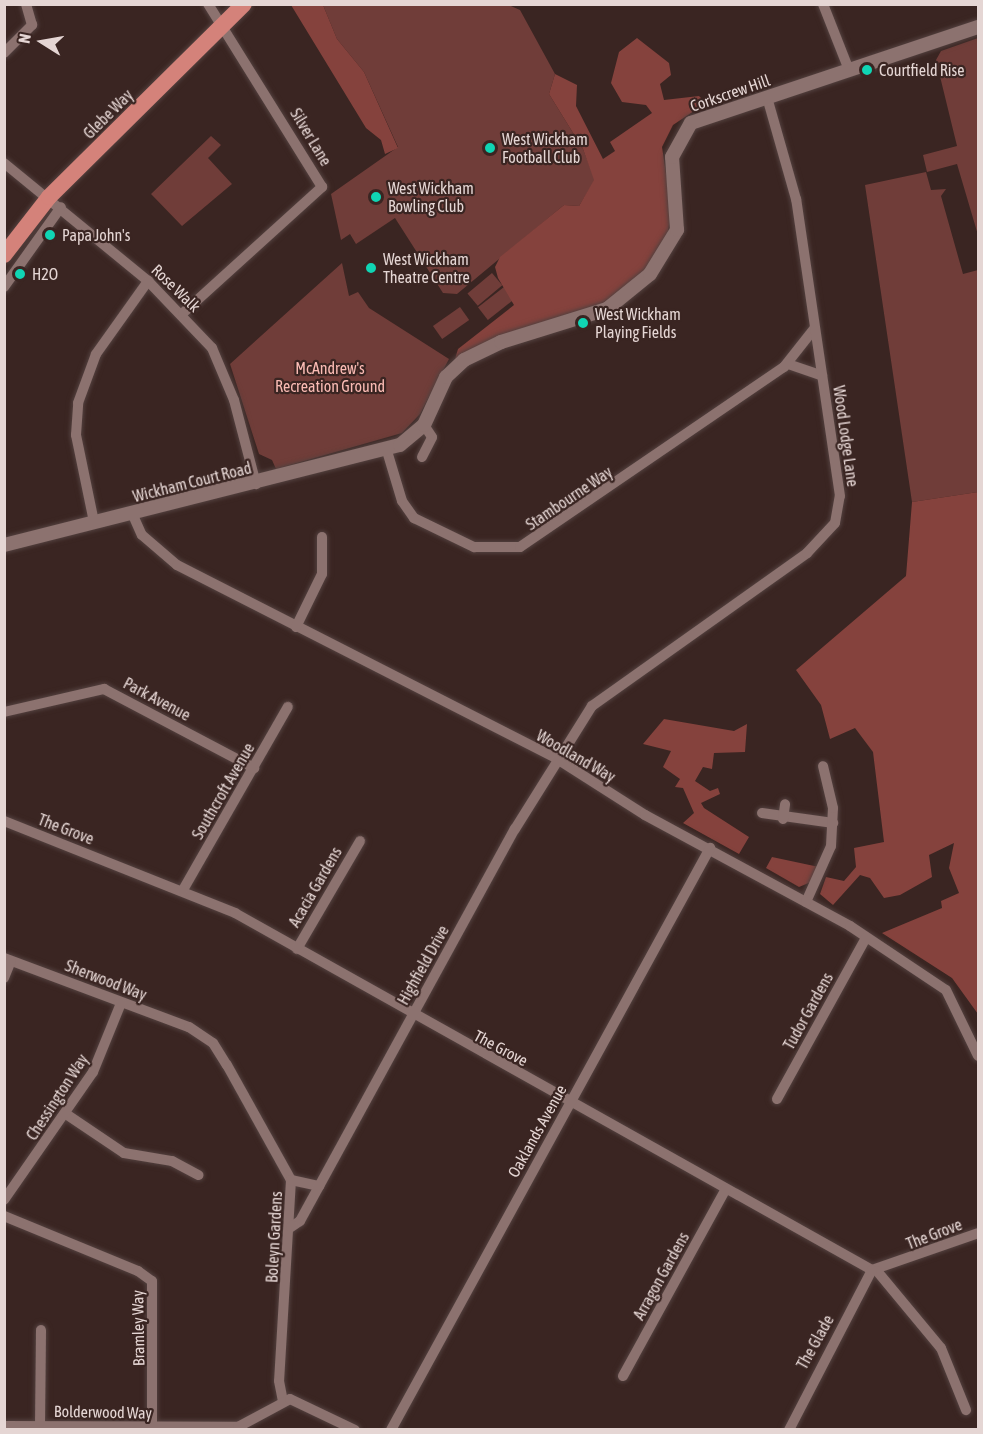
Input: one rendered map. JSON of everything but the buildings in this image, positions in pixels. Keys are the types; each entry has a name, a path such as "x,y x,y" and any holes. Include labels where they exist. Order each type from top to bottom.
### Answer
{"highway":[{"name":"Glebe Way","path":"4,255 244,4"}],"street":[{"path":"4,53 32,25 26,4"},
{"name":"Silver Lane","path":"183,313 322,187 224,24 208,4"},
{"path":"823,4 849,70"},
{"name":"Corkscrew Hill","path":"424,425 446,377 464,360 501,342 607,309 639,286 677,230 671,161 680,135 700,118 978,27"},
{"name":"Wood Lodge Lane","path":"557,759 604,694 829,532 840,496 794,189 767,97"},
{"name":"Rose Walk","path":"4,163 55,202 148,281 183,313 220,360 256,484"},
{"name":"Glebe Way","path":"4,287 55,202"},
{"path":"94,522 76,437 78,403 96,354 148,281"},
{"name":"Stambourne Way","path":"387,451 404,506 414,518 474,548 514,548 548,532 788,364 814,329"},
{"path":"788,364 822,376"},
{"path":"387,451 424,425 432,437 422,457"},
{"name":"Wickham Court Road","path":"4,545 387,451"},
{"name":"Woodland Way","path":"132,513 139,532 164,557 296,627 557,759 641,813 710,848 866,938 946,990 978,1056"},
{"path":"296,627 322,574 322,537"},
{"name":"Park Avenue","path":"4,712 104,689 254,768"},
{"name":"Southcroft Avenue","path":"183,890 288,707"},
{"name":"Highfield Drive","path":"291,1227 319,1186 411,1017 557,759"},
{"path":"806,902 829,860 832,823 822,766"},
{"path":"783,819 784,804"},
{"path":"762,813 783,819 832,823"},
{"name":"The Grove","path":"4,821 183,890 297,949 411,1017 571,1102 874,1271 978,1233"},
{"name":"Acacia Gardens","path":"297,949 360,841"},
{"name":"Oaklands Avenue","path":"391,1430 710,848"},
{"name":"Tudor Gardens","path":"777,1099 866,938"},
{"path":"4,978 8,959"},
{"name":"Sherwood Way","path":"8,959 197,1031"},
{"name":"Chessington Way","path":"4,1200 66,1114 97,1065 121,1003"},
{"name":"Boleyn Gardens","path":"197,1031 217,1048 291,1180 291,1227 279,1381 283,1401"},
{"path":"66,1114 124,1153 172,1161 198,1175"},
{"path":"291,1180 319,1186"},
{"name":"Arragon Gardens","path":"623,1376 726,1190"},
{"name":"Bramley Way","path":"4,1216 149,1278 155,1291 152,1428"},
{"path":"874,1271 941,1349 967,1410"},
{"name":"The Glade","path":"789,1430 874,1271"},
{"path":"40,1426 41,1330"},
{"path":"283,1401 299,1401 355,1430"},
{"name":"Bolderwood Way","path":"4,1426 201,1429 251,1424 283,1401"}],"green space":[{"name":"West Wickham Football Club","path":"506,4 520,10 555,74 549,94 583,149 595,180 579,206 564,205 457,294 443,293 395,218 356,244 350,234 341,240 331,194 398,147 364,72 337,39 323,5"},
{"path":"978,38 978,235 957,164 927,172 923,155 957,146 936,60 941,51"},
{"path":"211,136 221,145 208,158 232,184 182,226 151,194"},
{"path":"926,172 931,190 946,189 941,196 963,274 978,270 978,492 912,502 865,185"},
{"name":"McAndrew's Recreation Ground","path":"342,263 349,296 358,292 369,308 449,359 420,414 402,433 276,469 272,460 259,454 230,364"},
{"path":"492,273 502,285 478,306 467,294"},
{"path":"504,287 514,300 488,320 478,307"},
{"path":"460,307 469,320 442,339 433,326"}],"shaded area":[{"path":"291,5 323,5 337,39 364,72 398,148 385,154 381,140 366,128"},
{"path":"637,38 669,63 671,75 660,84 664,100 699,96 706,103 673,125 662,147 671,206 668,234 640,278 602,307 455,359 458,349 514,305 498,278 495,267 500,257 564,205 579,206 594,180 583,149 549,94 555,74 577,85 576,106 603,159 615,151 610,142 652,113 646,105 622,102 611,83 619,52"},
{"path":"978,492 978,1014 952,978 882,933 942,908 941,901 959,893 949,868 954,843 929,855 932,877 900,895 884,898 870,878 860,875 833,905 820,894 826,877 844,881 856,867 854,848 884,842 873,752 855,728 830,739 821,705 796,670 906,576 912,502"},
{"path":"664,719 734,731 747,724 745,752 714,753 712,769 703,767 695,781 710,791 718,788 720,794 701,803 704,808 749,837 739,854 683,823 694,813 683,788 675,787 680,779 663,767 671,751 643,744"},
{"path":"772,857 819,867 811,882 799,887 766,868"}],"place":[{"name":"Courtfield Rise","path":"867,70"},
{"name":"West Wickham Football Club","path":"490,148"},
{"name":"West Wickham Bowling Club","path":"376,197"},
{"name":"Papa John's","path":"50,235"},
{"name":"West Wickham Theatre Centre","path":"371,268"},
{"name":"H2O","path":"20,274"},
{"name":"West Wickham Playing Fields","path":"583,323"}]}
